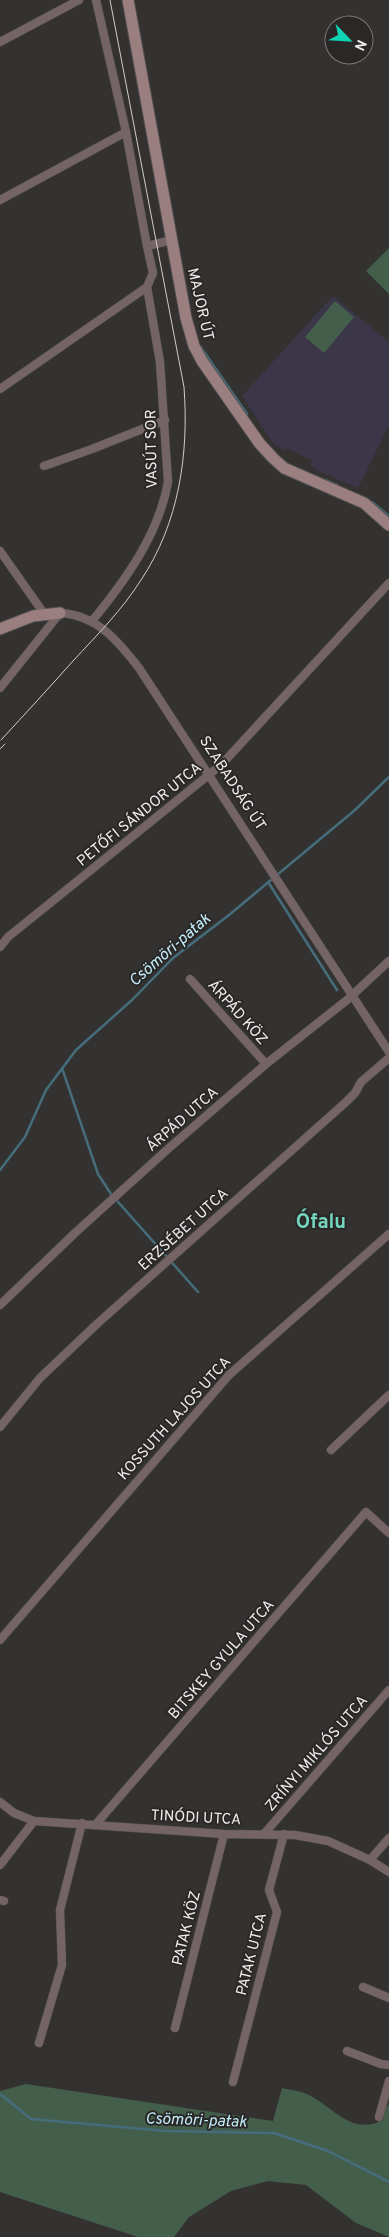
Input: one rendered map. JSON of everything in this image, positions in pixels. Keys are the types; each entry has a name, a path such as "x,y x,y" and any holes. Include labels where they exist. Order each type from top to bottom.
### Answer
{"street":[{"path":"0,42 79,0"},
{"path":"96,0 126,132 147,246 172,240"},
{"name":"MAJOR ÚT","path":"128,0 186,318 194,346 228,400 260,444 284,468 364,503 389,525"},
{"path":"0,200 126,132"},
{"name":"VASÚT SOR","path":"92,621 116,593 141,551 156,523 165,499 168,482 165,420 158,352 147,286 153,273 147,246"},
{"path":"0,389 147,286"},
{"path":"44,466 165,420"},
{"path":"0,551 45,615"},
{"name":"PETŐFI SÁNDOR UTCA","path":"0,947 8,938 221,766 389,583"},
{"path":"0,688 60,613"},
{"name":"SZABADSÁG ÚT","path":"0,629 33,616 60,613 74,614 92,621 109,633 139,668 389,1052"},
{"name":"ÁRPÁD UTCA","path":"0,1305 76,1232 169,1148 389,961"},
{"name":"ÁRPÁD KÖZ","path":"190,979 266,1064"},
{"name":"ERZSÉBET UTCA","path":"0,1427 40,1378 346,1102 355,1093 361,1082 389,1058"},
{"name":"KOSSUTH LAJOS UTCA","path":"0,1640 229,1375 389,1234"},
{"path":"331,1450 389,1395"},
{"name":"BITSKEY GYULA UTCA","path":"96,1824 366,1512 389,1533"},
{"name":"ZRÍNYI MIKLÓS UTCA","path":"264,1834 389,1690"},
{"name":"TINÓDI UTCA","path":"0,1802 14,1813 34,1822 96,1824 224,1834 284,1834 328,1841 370,1860 389,1872"},
{"path":"0,1865 34,1822"},
{"path":"39,2043 62,1965 60,1910 82,1824"},
{"name":"PATAK KÖZ","path":"175,2028 224,1834"},
{"name":"PATAK UTCA","path":"233,2082 277,1912 269,1890 284,1834"},
{"path":"370,1860 389,1838"},
{"path":"363,1987 389,1998"},
{"path":"347,2051 381,2064 389,2065"},
{"path":"379,2117 389,2082"}],"shaded area":[{"path":"333,296 389,342 389,425 358,488 316,470 311,465 312,460 286,448 284,451 273,443 242,396"}],"green space":[{"path":"389,248 389,294 366,271"},
{"path":"335,301 354,317 324,353 305,337"},
{"path":"26,2084 273,2121 282,2088 309,2095 352,2123 362,2125 383,2120 384,2109 389,2104 389,2237 356,2223 306,2185 268,2181 231,2191 189,2217 174,2237 138,2237 0,2192 0,2091"}],"waterway":[{"path":"200,346 247,414"},
{"path":"325,480 337,485"},
{"path":"372,502 389,516"},
{"name":"Csömöri-patak","path":"0,1170 25,1137 46,1090 76,1050 132,1000 173,958 229,915 355,810 389,777"},
{"path":"268,882 337,990"},
{"path":"62,1068 98,1174 111,1194 198,1292"},
{"name":"Csömöri-patak","path":"0,2094 31,2119 166,2131 274,2133 328,2151 389,2182"}],"tram line":[{"path":"1,740 109,622 141,580 154,558 173,512 183,462 185,437 184,387 110,0"},
{"path":"0,749 5,744"}],"district":[{"name":"Ófalu","path":"321,1221"}]}
